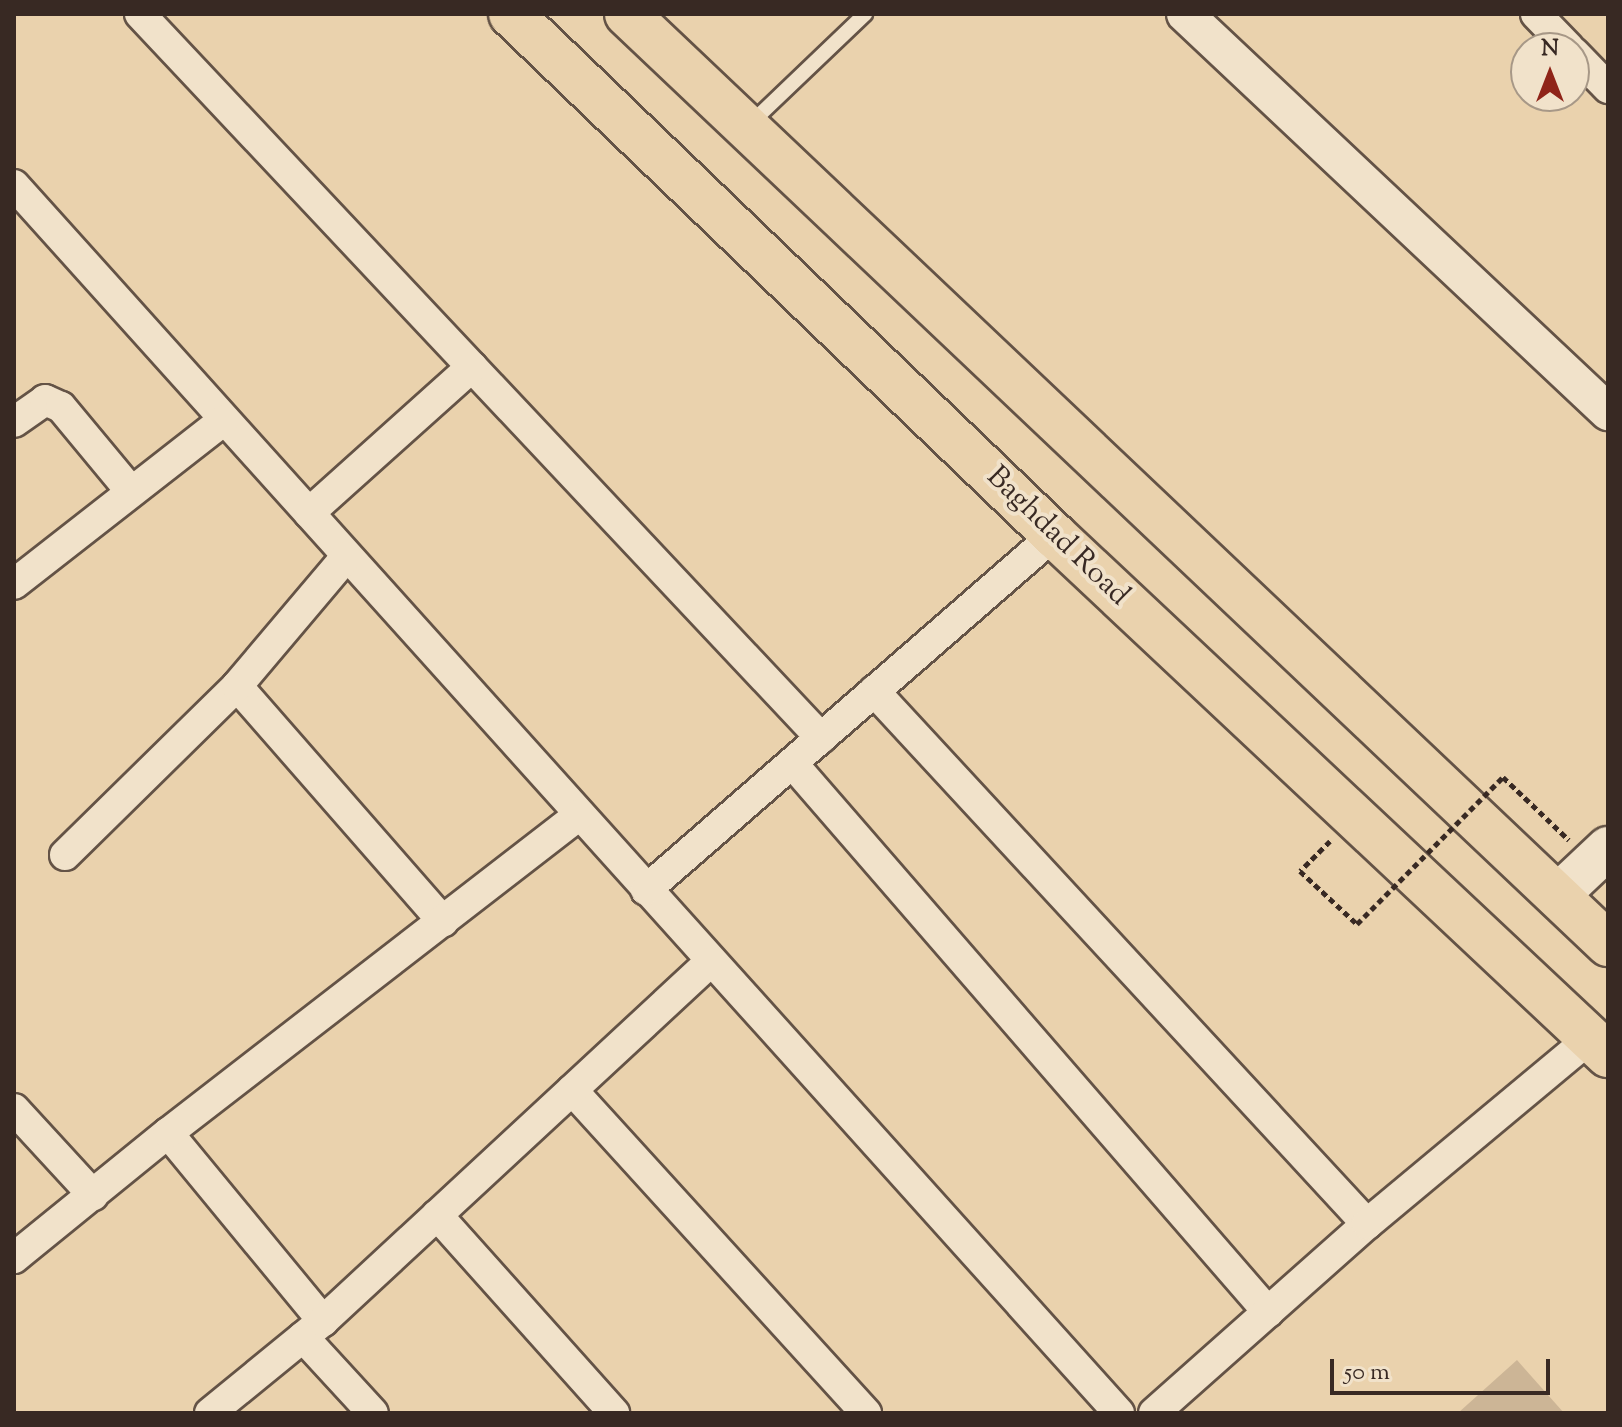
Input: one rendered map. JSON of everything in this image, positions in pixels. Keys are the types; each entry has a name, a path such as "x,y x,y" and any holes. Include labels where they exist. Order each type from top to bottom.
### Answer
{"highway":[{"name":"Baghdad Road","path":"511,14 1054,535 1599,1046"},
{"path":"627,14 1608,944"}],"main road":[{"path":"1557,896 1608,848"}],"street":[{"path":"140,14 821,738"},
{"path":"1536,14 1553,32"},
{"path":"1192,16 1608,412"},
{"path":"1590,69 1608,88"},
{"path":"14,185 709,963 1119,1413"},
{"path":"309,513 472,367"},
{"path":"14,422 45,400 61,407 129,489"},
{"path":"14,584 129,489 223,421"},
{"path":"646,890 1054,535"},
{"path":"65,855 237,686 346,557"},
{"path":"237,686 443,921"},
{"path":"874,691 1367,1224"},
{"path":"792,763 1268,1312"},
{"path":"14,1258 168,1133 579,815"},
{"path":"210,1413 313,1329 709,963"},
{"path":"1154,1413 1367,1224 1599,1046"},
{"path":"572,1090 866,1413"},
{"path":"14,1109 93,1195"},
{"path":"168,1133 373,1413"},
{"path":"437,1215 614,1413"}],"lane":[{"path":"748,126 865,14"}],"path":[{"path":"1300,871 1357,924 1503,777 1541,814"}],"shaded area":[{"path":"1517,1360 1564,1413 1458,1413"}]}
